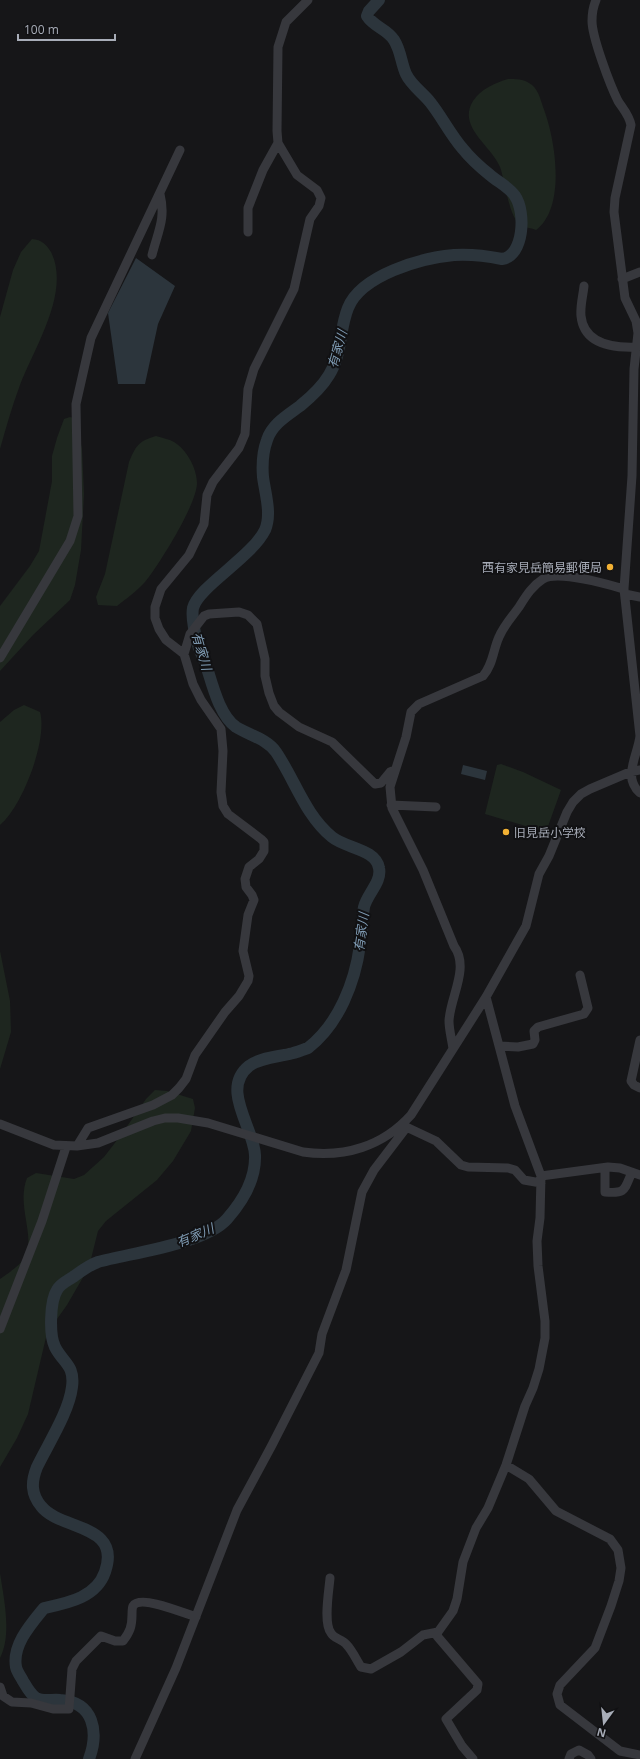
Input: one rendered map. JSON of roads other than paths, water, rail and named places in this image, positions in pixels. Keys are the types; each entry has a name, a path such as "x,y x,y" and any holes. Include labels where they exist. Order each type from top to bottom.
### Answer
{"street":[{"path":"184,654 166,640 156,618 155,607 161,589 189,555 204,524 207,495 214,482 239,448 245,434 248,389 254,369 294,289 310,219 319,206 321,198 317,190 297,175 278,143 277,130 278,47 286,22 308,0"},
{"path":"596,0 592,13 593,28 618,101 629,117 631,125 614,204 625,298 636,321 638,333 634,369 636,448 632,476 624,592 640,739 630,772 634,784 640,793"},
{"path":"248,232 248,208 263,170 278,143"},
{"path":"0,658 70,541 78,516 76,404 91,338 180,150"},
{"path":"152,254 162,219 163,208 160,194"},
{"path":"622,279 640,272"},
{"path":"584,286 581,318 588,335 596,341 611,345 625,348 637,348"},
{"path":"453,1049 449,1022 460,972 460,956 454,946 423,870 391,805 390,787 406,737 411,712 414,707 483,676 490,668 498,639 504,625 532,588 550,576 562,576 595,581 640,598"},
{"path":"77,1146 88,1128 153,1105 179,1088 186,1079 195,1055 225,1012 239,996 248,981 243,951 247,922 254,900 246,887 245,879 249,867 261,856 265,847 262,839 228,814 223,806 221,792 223,740 221,729 193,684 184,654 192,629 204,616 209,614 240,612 253,619 256,624 265,659 265,676 269,693 274,706 279,712 299,727 332,742 375,784 381,784 390,772 395,770"},
{"path":"135,1759 176,1668 237,1510 319,1353 322,1334 346,1270 362,1192 374,1170 419,1104 486,997 526,926 539,874 549,856 567,812 573,802 590,789 630,772 640,770"},
{"path":"391,805 436,807"},
{"path":"499,1046 518,1047 533,1044 535,1040 534,1031 538,1027 584,1014 588,1008 580,975"},
{"path":"473,1759 462,1746 446,1719 477,1690 478,1684 466,1667 438,1639 438,1632 453,1610 457,1599 462,1562 476,1528 488,1508 506,1465 525,1406 533,1388 539,1369 545,1338 546,1321 538,1266 537,1241 541,1180 515,1106 486,997"},
{"path":"640,1040 631,1081 634,1085 640,1088"},
{"path":"153,1105 153,1121"},
{"path":"0,1124 43,1141 66,1147 98,1143 153,1121 165,1118 178,1118 208,1123 318,1154 350,1152 376,1143 404,1127"},
{"path":"404,1127 436,1141 461,1165 468,1167 508,1168 514,1170 524,1180 541,1180 605,1168 620,1168 636,1173 624,1190 618,1193 605,1192 605,1168"},
{"path":"0,1329 42,1221 66,1147"},
{"path":"506,1465 529,1479 556,1511 610,1539 618,1550 620,1568 619,1581 595,1648 560,1685 557,1694 560,1705 620,1752 640,1755"},
{"path":"330,1578 327,1625 331,1634 344,1642 361,1667 371,1669 401,1652 423,1635 438,1632"},
{"path":"0,1687 3,1696 12,1702 31,1703 53,1710 69,1709 72,1669 76,1661 101,1636 114,1641 123,1641 129,1634 134,1604 139,1602 161,1604 196,1617"},
{"path":"569,1759 571,1754 579,1750 588,1755 591,1759"}],"waterway":[{"name":"有家川","path":"89,1759 92,1749 93,1729 87,1712 80,1706 71,1702 60,1700 42,1700 36,1698 27,1688 16,1667 17,1651 20,1643 28,1628 44,1608 80,1598 95,1588 101,1581 105,1572 108,1556 105,1545 97,1536 61,1520 50,1514 41,1506 35,1497 33,1488 37,1467 63,1417 72,1387 72,1374 70,1369 53,1342 51,1318 55,1295 58,1288 62,1284 95,1263 166,1246 202,1235 216,1228 233,1212 247,1190 255,1164 253,1144 238,1097 238,1086 241,1075 253,1063 308,1048 319,1038 337,1015 350,988 358,959 364,907 376,883 379,873 377,862 372,857 338,841 323,828 307,808 276,752 263,740 236,727 225,715 217,698 198,645 193,622 193,608 197,600 205,591 249,551 265,530 268,510 263,468 264,453 269,434 276,425 312,395 323,384 329,375 336,359 345,316 355,296 365,286 394,270 409,264 454,255 502,259 509,256 515,250 519,242 521,232 521,212 519,203 513,193 479,166 463,149 430,102 408,78 394,40 388,33 373,23 367,16 369,11 379,0"}],"place":[{"name":"西有家見岳簡易郵便局","path":"610,567"},
{"name":"旧見岳小学校","path":"506,832"}]}
